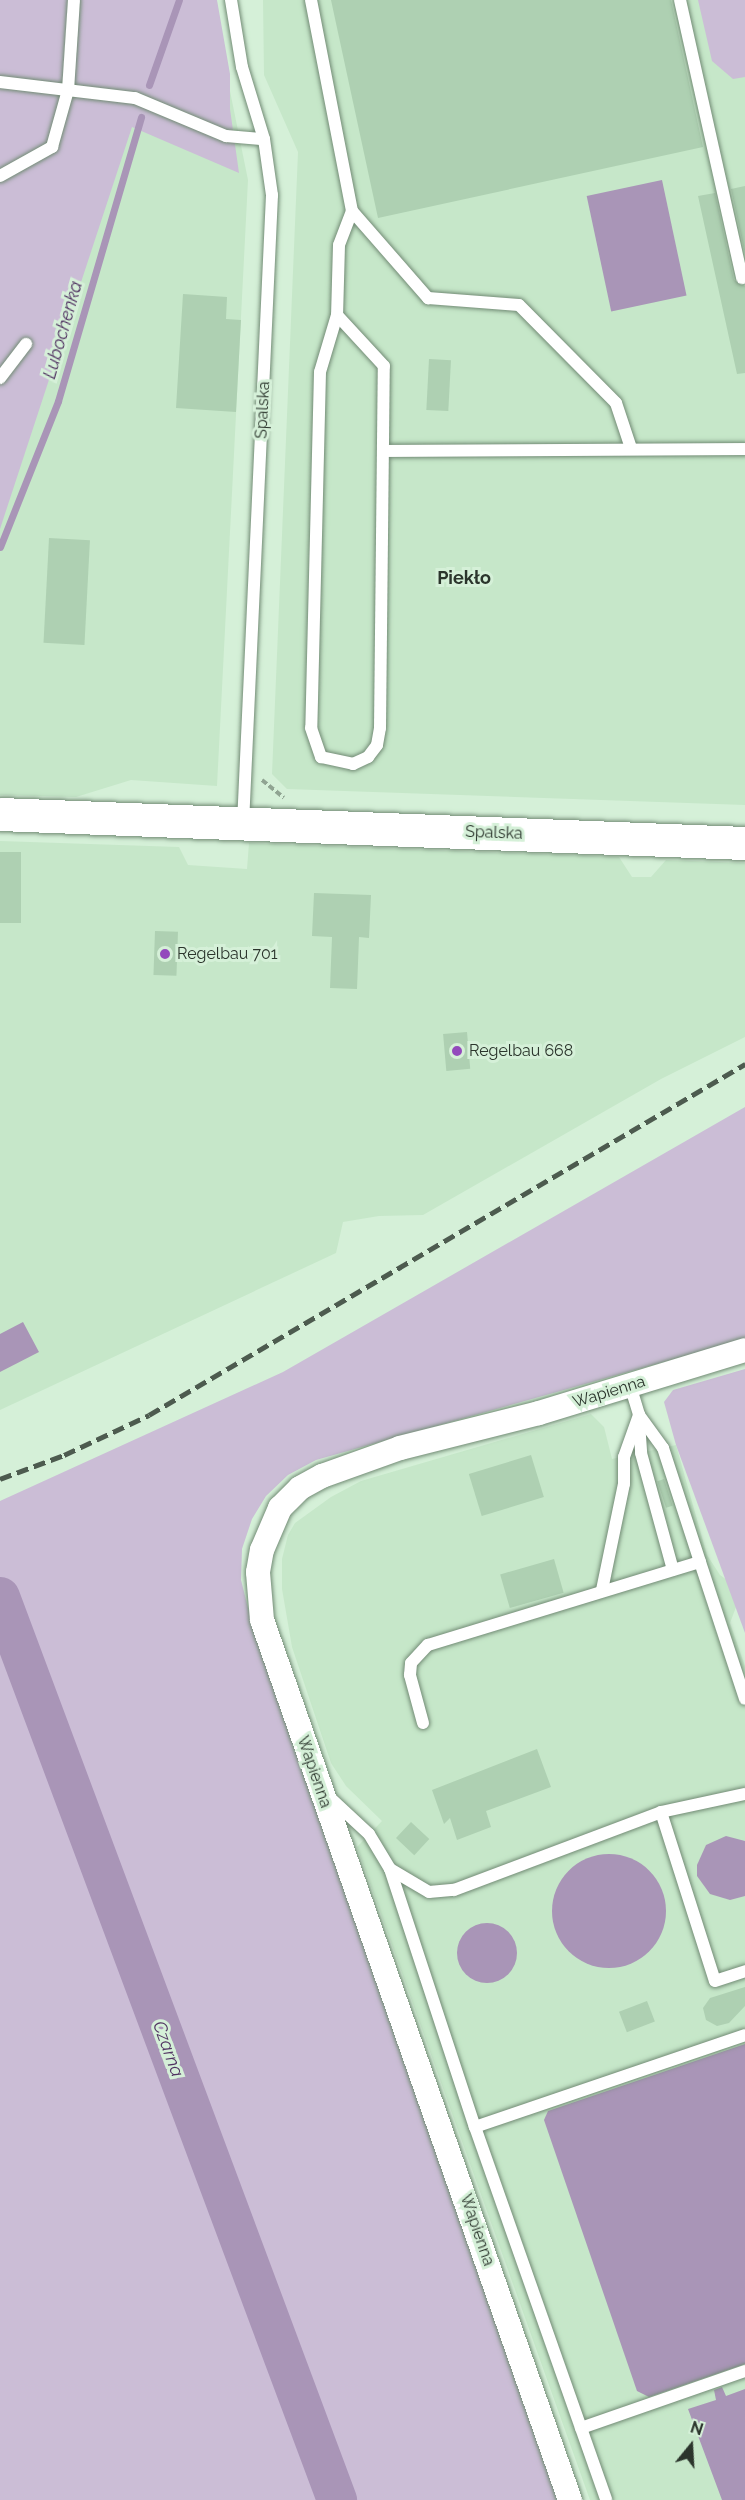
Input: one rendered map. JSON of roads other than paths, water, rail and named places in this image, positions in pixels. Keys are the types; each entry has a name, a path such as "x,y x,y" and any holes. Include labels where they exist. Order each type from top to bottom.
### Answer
{"street":[{"name":"Spalska","path":"0,814 745,843"},
{"name":"Wapienna","path":"570,2500 262,1620 258,1592 262,1550 280,1508 300,1488 349,1465 745,1350"}],"lane":[{"path":"0,176 52,147 68,90 74,0"},
{"name":"Spalska","path":"231,0 242,67 264,139 272,195 243,824"},
{"path":"311,0 352,211 428,298 519,304 616,403 631,448"},
{"path":"680,0 742,278"},
{"path":"0,82 135,98 226,136 264,139"},
{"path":"337,315 384,366 385,451 380,728 377,745 368,757 353,764 338,763 321,757 311,728 320,372 337,315 339,245 352,211"},
{"path":"0,378 26,344"},
{"path":"385,451 745,449"},
{"path":"630,1385 639,1415 642,1453 673,1570"},
{"path":"639,1415 663,1448 745,1700"},
{"path":"602,1590 624,1484 624,1456 639,1415"},
{"path":"423,1723 410,1675 411,1663 428,1645 602,1590 700,1562"},
{"path":"319,1786 369,1834 390,1869 475,2127 606,2500"},
{"path":"390,1869 429,1892 453,1890 661,1812 745,1794"},
{"path":"661,1812 715,1981 745,1971"},
{"path":"475,2127 745,2035"},
{"path":"581,2428 745,2371"}],"waterway":[{"name":"Lubochenka","path":"149,85 179,0"},
{"name":"Lubochenka","path":"0,547 58,401 141,117"},
{"name":"Czarna","path":"0,1597 337,2500"}],"railway":[{"path":"0,1479 64,1455 149,1415 745,1064"}],"place":[{"name":"Regelbau 701","path":"165,954"},
{"name":"Regelbau 668","path":"457,1051"}],"district":[{"name":"Piekło","path":"464,578"}]}
